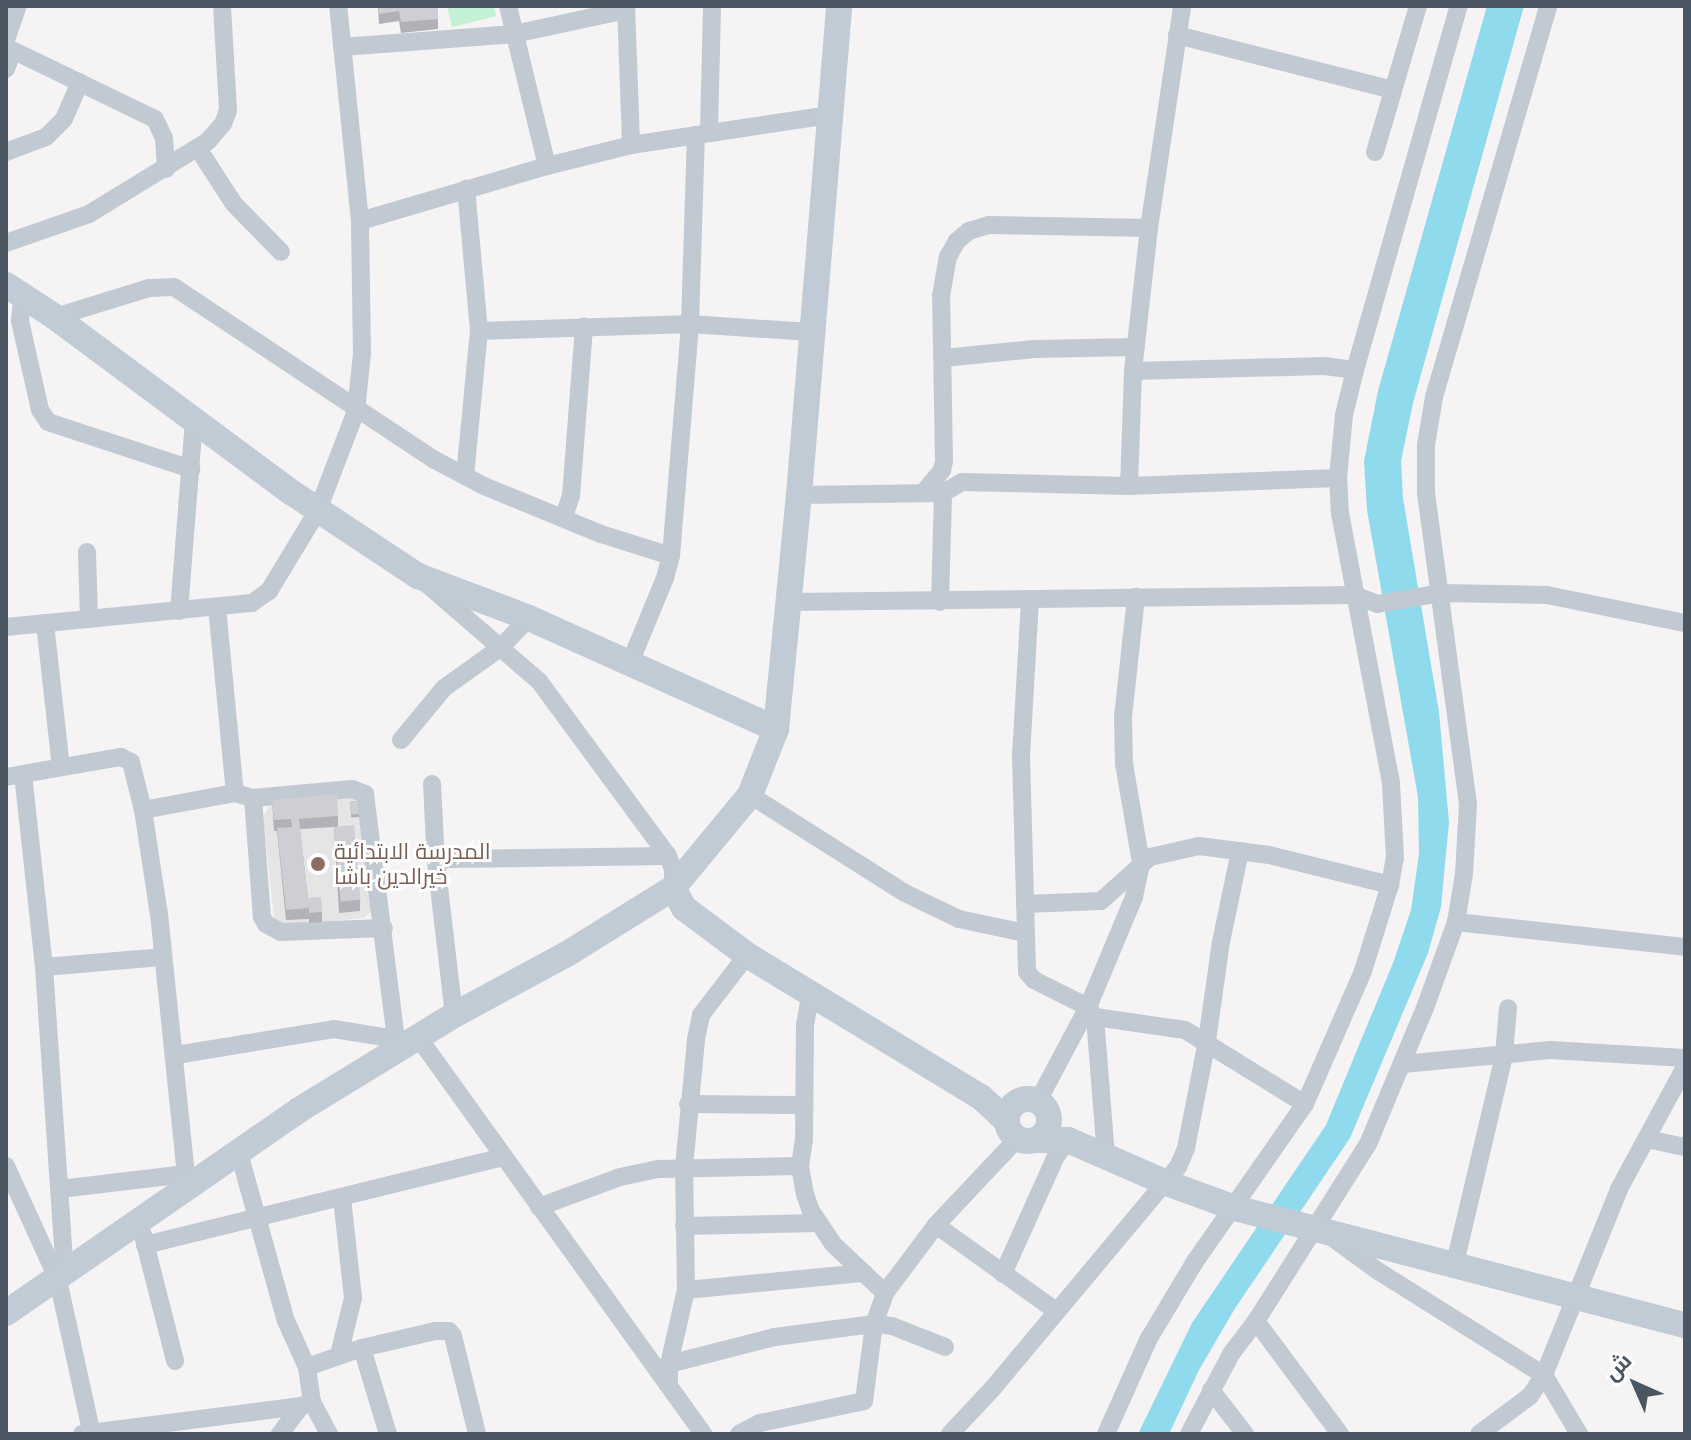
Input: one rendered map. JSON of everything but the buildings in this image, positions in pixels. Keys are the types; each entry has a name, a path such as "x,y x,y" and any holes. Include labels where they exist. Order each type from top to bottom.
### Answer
{"street":[{"path":"6,69 18,6"},
{"path":"6,243 89,214 199,150 223,124 228,110 222,6"},
{"path":"6,627 252,603 269,591 318,510 356,411 364,293 360,221 338,6"},
{"path":"508,6 547,166"},
{"path":"630,663 671,556 712,6"},
{"path":"143,1233 186,1181 239,1153 405,1041 567,954 673,888 750,795 776,729 790,602 839,6"},
{"path":"1129,486 1133,371 1149,228 1182,6"},
{"path":"1375,152 1418,6"},
{"path":"1106,1434 1148,1340 1194,1263 1246,1211 1305,1104 1363,971 1390,885 1395,858 1391,783 1354,595 1340,514 1338,478 1344,415 1355,370 1459,6"},
{"path":"1189,1434 1211,1390 1312,1227 1368,1144 1403,1064 1456,922 1464,874 1468,804 1442,593 1426,493 1426,445 1434,397 1548,6"},
{"path":"342,47 514,34 626,8 631,145"},
{"path":"1177,35 1393,90"},
{"path":"8,46 155,119 164,138 166,169"},
{"path":"6,152 46,137 64,119 80,82"},
{"path":"360,221 547,166 631,145 829,115"},
{"path":"199,150 234,204 281,252"},
{"path":"465,476 479,331 466,189"},
{"path":"923,493 942,470 944,461 942,277 957,241 969,231 989,225 1149,228"},
{"path":"55,317 149,288 174,287 356,411 465,476 601,534 671,556"},
{"path":"14,290 318,510 418,576 539,681 668,856 673,869 673,888 684,908 810,997 981,1097 1164,1182 1246,1211 1685,1325"},
{"path":"14,290 40,410 48,422 191,469"},
{"path":"479,331 690,324 812,332"},
{"path":"564,517 571,496 584,326"},
{"path":"943,358 1035,349 1136,347"},
{"path":"1133,371 1325,366 1355,370"},
{"path":"179,611 194,419"},
{"path":"799,495 943,493 962,482 1129,486 1338,478"},
{"path":"940,602 943,493"},
{"path":"87,552 89,619"},
{"path":"418,576 529,618 776,729"},
{"path":"790,602 1354,595 1377,604 1442,593 1547,595 1685,623"},
{"path":"739,1434 760,1423 864,1401 874,1324 885,1293 936,1225 1027,1119 1092,1012 1134,897 1141,863 1123,742 1136,597"},
{"path":"1030,600 1021,755 1027,972 1034,980 1092,1012 1185,1030 1305,1104"},
{"path":"217,607 262,917 266,924 281,932 384,928"},
{"path":"401,740 444,688 500,648 529,618"},
{"path":"45,623 61,767"},
{"path":"186,1181 176,1055 143,810 127,758 14,775 44,967 60,1189 62,1277 88,1433 306,1404"},
{"path":"432,784 436,862 454,1015"},
{"path":"143,810 244,795 352,789 365,794 384,928 405,1041 504,1157 703,1434"},
{"path":"750,795 905,893 959,919 1025,933"},
{"path":"1025,904 1101,901 1141,863 1192,846 1240,851 1390,885"},
{"path":"950,1434 1003,1377 1178,1167 1186,1148 1207,1041 1221,942 1240,851"},
{"path":"436,862 448,859 668,856"},
{"path":"1456,922 1685,947"},
{"path":"669,1384 669,1364 686,1290 684,1167 688,1104 701,1015 747,955"},
{"path":"44,967 162,957"},
{"path":"810,997 805,1025 804,1140 800,1166 805,1194 818,1223 833,1244 885,1293"},
{"path":"1455,1263 1504,1055 1508,1008"},
{"path":"1092,1012 1106,1157"},
{"path":"176,1055 334,1029 405,1041"},
{"path":"1403,1064 1550,1050 1685,1058"},
{"path":"1479,1434 1530,1396 1544,1375 1619,1189 1685,1067"},
{"path":"688,1104 802,1105"},
{"path":"1647,1139 1685,1147"},
{"path":"1003,1274 1056,1156 1068,1140"},
{"path":"239,1153 286,1321 307,1367 306,1404 329,1434"},
{"path":"6,1313 62,1277 143,1233 255,1216 342,1198 504,1157"},
{"path":"6,1166 62,1277"},
{"path":"539,1207 620,1177 684,1167 800,1166"},
{"path":"60,1189 186,1181"},
{"path":"339,1355 353,1298 342,1198"},
{"path":"684,1226 818,1223"},
{"path":"936,1225 1056,1311"},
{"path":"1312,1227 1544,1375 1579,1434"},
{"path":"143,1233 175,1361"},
{"path":"686,1290 864,1273"},
{"path":"1256,1321 1340,1434"},
{"path":"669,1364 775,1337 874,1324 892,1326 945,1347"},
{"path":"307,1367 362,1348 435,1331 449,1331 453,1336 477,1434"},
{"path":"362,1348 388,1434"},
{"path":"1211,1390 1245,1434"},
{"path":"280,1434 306,1404"}],"shaded area":[{"name":"المدرسة الابتدائية خيرالدين باشا","path":"350,796 360,804 372,911 364,918 283,926 274,917 263,817 269,806"}],"green space":[{"path":"447,6 494,6 496,16 452,27"}],"water":[{"path":"1487,6 1524,6 1413,403 1401,461 1403,498 1439,712 1449,822 1441,907 1428,953 1350,1138 1234,1310 1199,1370 1169,1434 1138,1434 1192,1323 1326,1125 1393,963 1411,910 1419,854 1418,797 1367,510 1364,461 1378,391"}],"place":[{"name":"المدرسة الابتدائية خيرالدين باشا","path":"318,864"}]}
